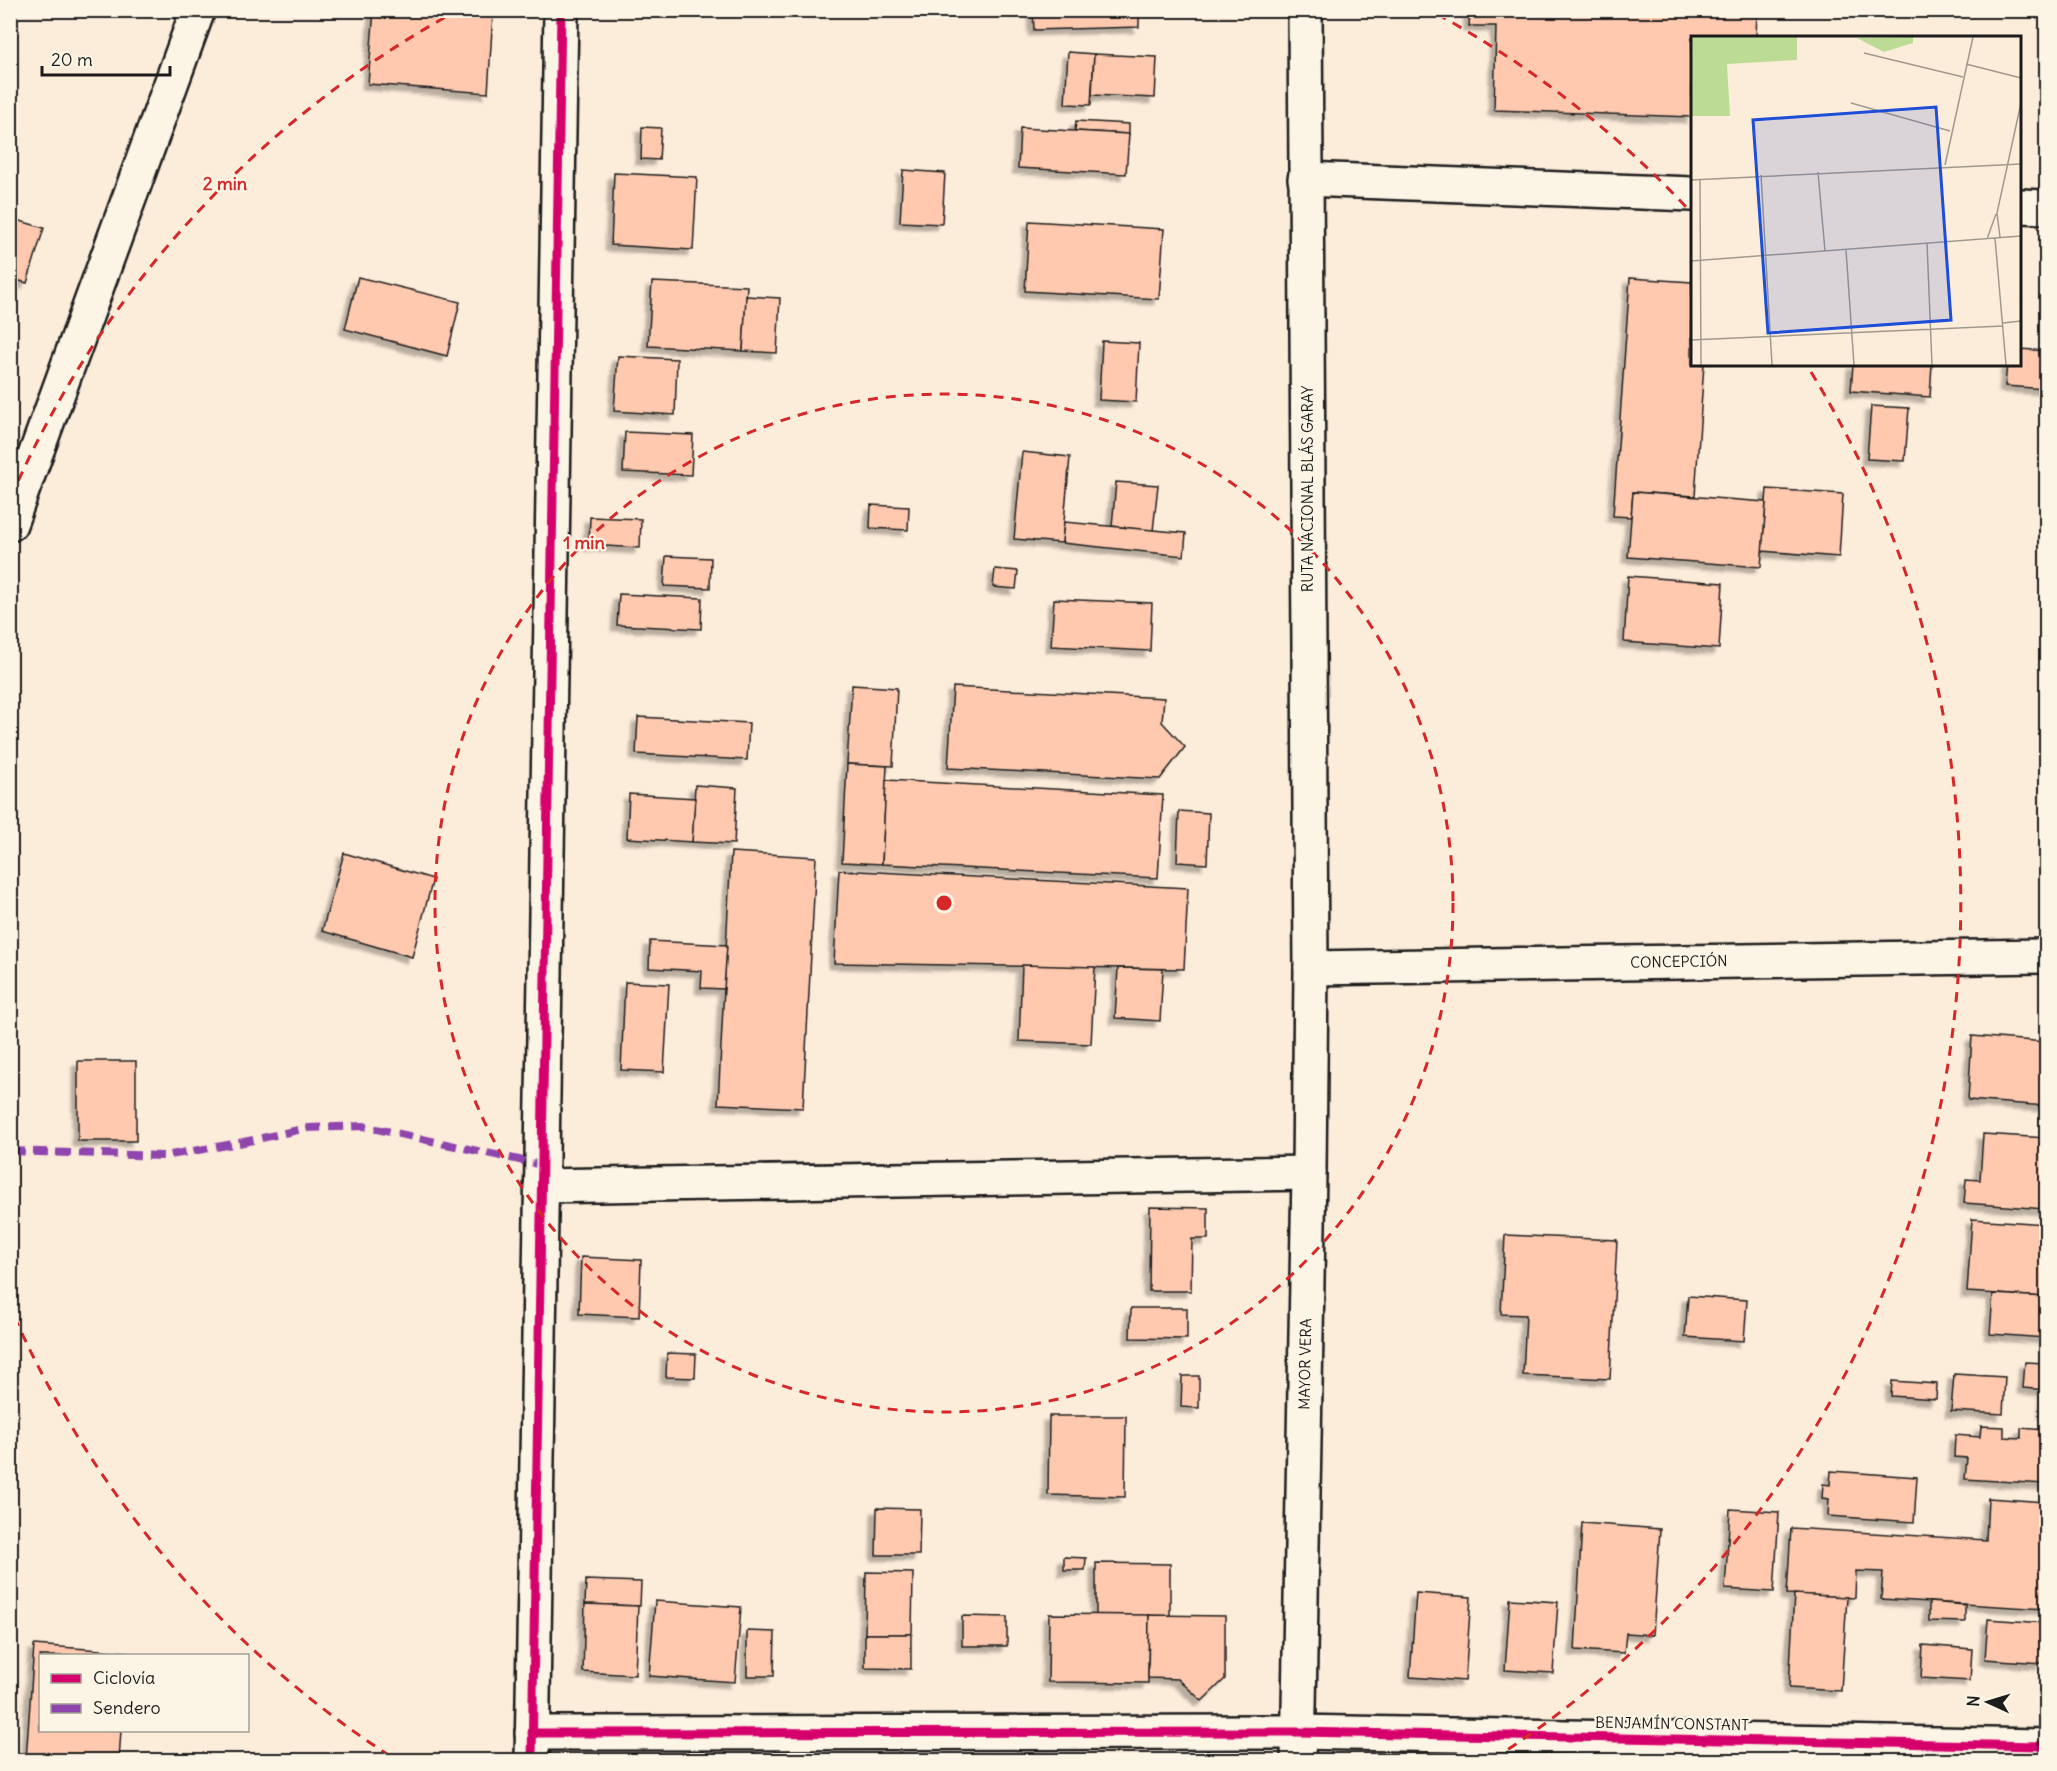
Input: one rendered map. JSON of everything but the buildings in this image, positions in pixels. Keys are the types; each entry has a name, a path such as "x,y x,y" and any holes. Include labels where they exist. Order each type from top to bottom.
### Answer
{"main road":[{"path":"10,524 198,10"},
{"path":"532,1747 561,10"},
{"name":"RUTA NACIONAL BLÁS GARAY","path":"1305,10 1311,968"},
{"path":"1305,179 1691,194"},
{"path":"2021,206 2046,207"},
{"name":"CONCEPCIÓN","path":"1311,968 2046,956"},
{"name":"MAYOR VERA","path":"1298,1746 1311,968"},
{"path":"541,1186 1309,1173"},
{"name":"BENJAMÍN CONSTANT","path":"532,1747 2046,1746"}],"marked path":[{"path":"10,1151 164,1156 307,1128 363,1126 542,1165"}],"cycle path":[{"path":"532,1760 561,10"},
{"path":"532,1733 1297,1732 2046,1746"}]}
